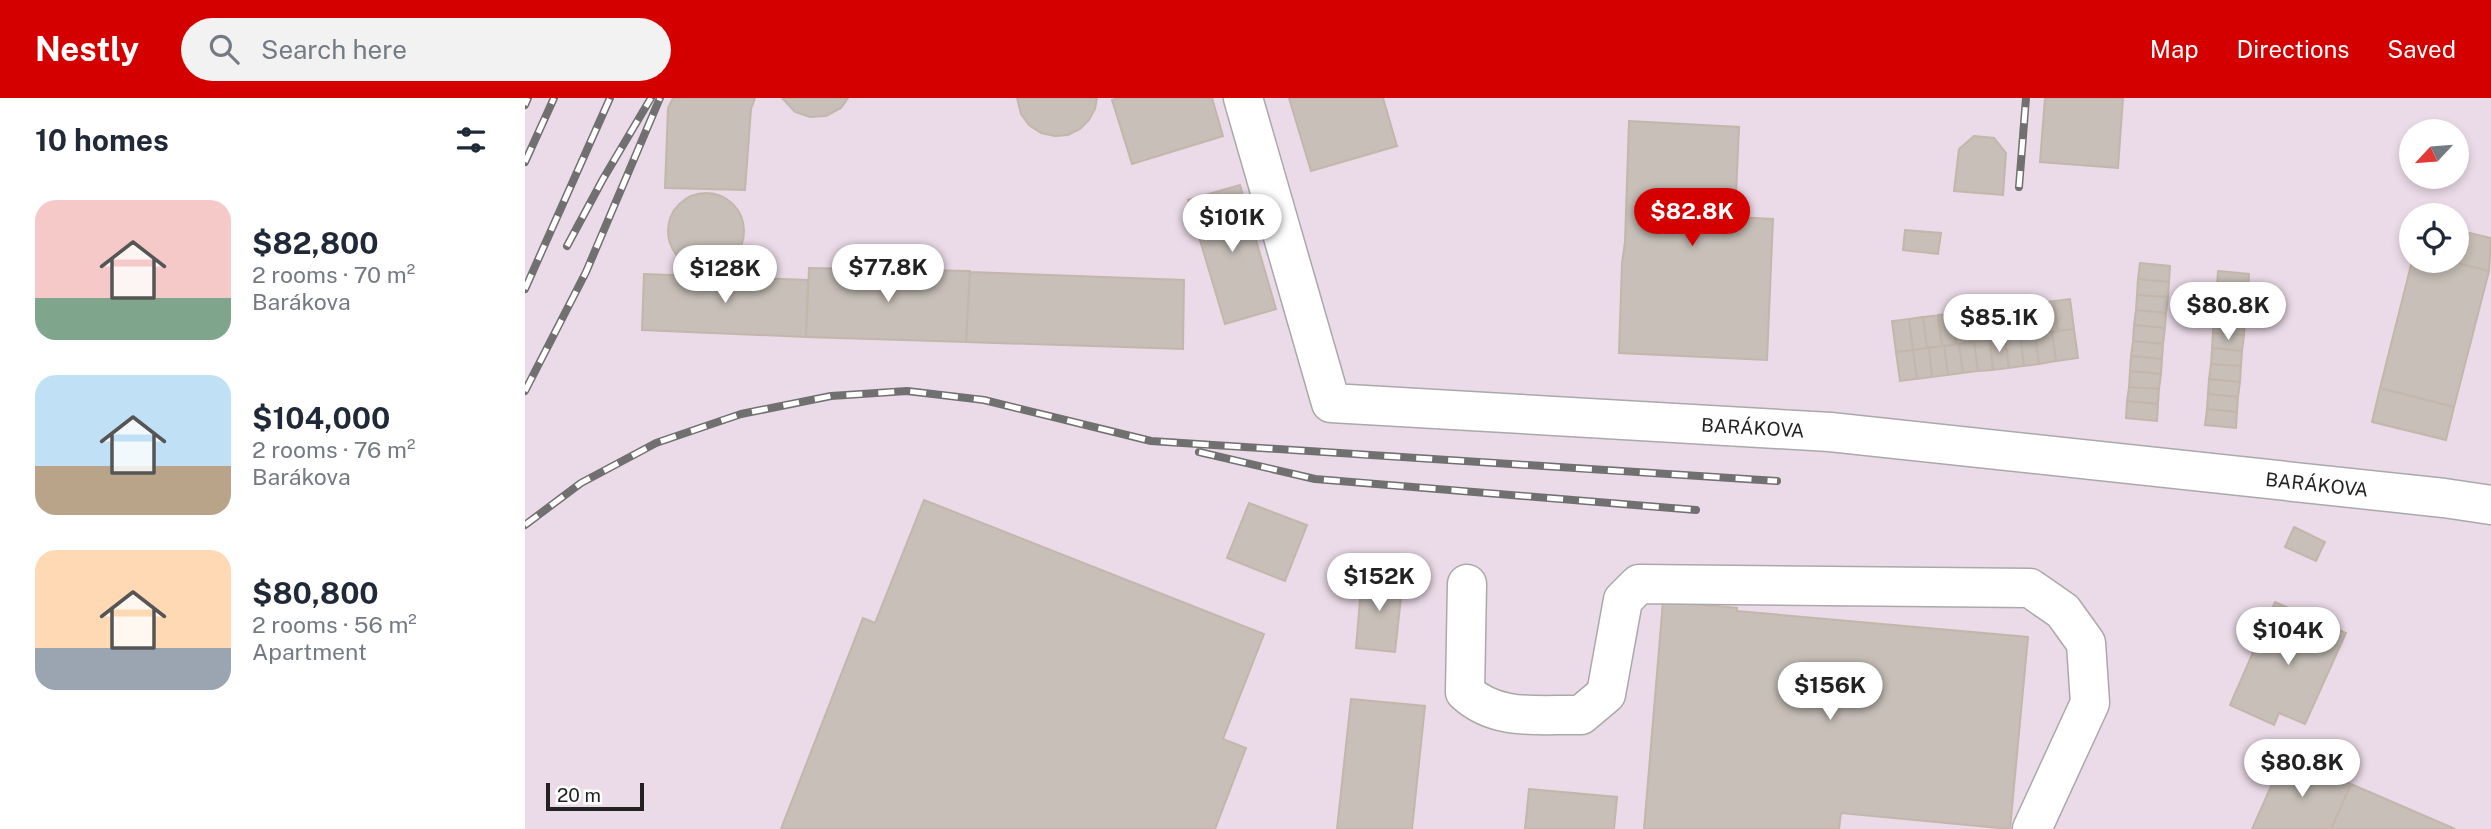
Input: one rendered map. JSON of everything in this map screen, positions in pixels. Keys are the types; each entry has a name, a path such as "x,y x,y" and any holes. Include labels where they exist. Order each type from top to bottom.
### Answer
{"street":[{"name":"BARÁKOVA","path":"1243,98 1331,403 1830,432 2491,505"},
{"path":"1467,584 1465,692 1479,704 1504,713 1581,715 1606,694 1623,600 1639,584 2030,589 2063,611 2086,643 2090,703 2032,829"}],"shaded area":[{"path":"525,98 2491,98 2491,829 525,829"}],"building":[{"path":"673,98 755,98 751,109 745,190 665,188 668,108"},
{"path":"782,98 848,98 841,108 826,116 810,117 795,112"},
{"path":"1017,98 1097,98 1089,120 1080,129 1068,135 1055,136 1041,133 1029,125 1021,114"},
{"path":"1212,98 1223,136 1132,164 1112,100"},
{"path":"1289,98 1383,98 1397,146 1311,171"},
{"path":"2045,98 2123,98 2118,168 2040,162"},
{"path":"1629,121 1739,127 1735,217 1773,219 1767,360 1619,353"},
{"path":"1974,136 1994,138 2006,153 2003,195 1954,191 1959,149"},
{"path":"1240,185 1276,309 1225,324 1188,200"},
{"path":"706,193 721,196 733,204 741,216 744,231 741,246 733,258 721,266 706,269 691,266 679,258 671,246 668,231 671,216 679,204 691,196"},
{"path":"1905,230 1941,233 1938,254 1903,250"},
{"path":"2469,233 2491,238 2489,271 2469,266"},
{"path":"2140,263 2170,266 2169,282 2138,279"},
{"path":"2469,266 2489,271 2454,407 2380,388 2409,273 2469,273"},
{"path":"809,268 970,271 966,342 806,337"},
{"path":"2218,271 2249,274 2248,290 2217,287"},
{"path":"970,272 1184,280 1183,349 966,342"},
{"path":"644,274 808,280 806,337 642,330"},
{"path":"2138,279 2169,282 2168,297 2137,295"},
{"path":"2217,287 2248,290 2246,305 2216,302"},
{"path":"2137,295 2168,297 2166,313 2136,310"},
{"path":"2070,299 2074,329 2058,331 2054,301"},
{"path":"2054,301 2058,331 2043,333 2040,303"},
{"path":"2216,302 2246,305 2245,320 2214,317"},
{"path":"2040,303 2043,333 2029,335 2025,305"},
{"path":"2025,305 2029,335 2015,337 2010,307"},
{"path":"2010,307 2015,337 2000,339 1996,308"},
{"path":"1996,308 2000,339 1985,341 1981,310"},
{"path":"1981,310 1985,341 1971,342 1967,312"},
{"path":"2136,310 2166,313 2165,328 2134,325"},
{"path":"1967,312 1971,342 1956,344 1952,314"},
{"path":"1952,314 1956,344 1942,346 1938,315"},
{"path":"1938,315 1942,346 1927,348 1923,317"},
{"path":"1923,317 1927,348 1913,350 1909,319"},
{"path":"2214,317 2245,320 2244,335 2213,333"},
{"path":"1909,319 1913,350 1896,352 1892,321"},
{"path":"2134,325 2165,328 2163,344 2133,341"},
{"path":"2074,329 2078,358 2056,361 2052,332"},
{"path":"2052,332 2056,361 2039,364 2035,334"},
{"path":"2213,333 2244,335 2242,351 2212,348"},
{"path":"2035,334 2039,364 2024,366 2020,336"},
{"path":"2020,336 2024,366 2009,368 2005,338"},
{"path":"2005,338 2009,368 1993,370 1990,340"},
{"path":"1990,340 1993,370 1978,371 1974,342"},
{"path":"2133,341 2163,344 2162,359 2131,356"},
{"path":"1974,342 1978,371 1963,373 1959,344"},
{"path":"1959,344 1963,373 1948,375 1944,346"},
{"path":"1944,346 1948,375 1932,377 1929,348"},
{"path":"1929,348 1932,377 1917,379 1913,350"},
{"path":"2212,348 2242,351 2241,366 2211,364"},
{"path":"1913,350 1917,379 1900,381 1896,352"},
{"path":"2131,356 2162,359 2161,374 2130,371"},
{"path":"2211,364 2241,366 2240,382 2209,379"},
{"path":"2130,371 2161,374 2159,389 2129,387"},
{"path":"2209,379 2240,382 2238,397 2208,394"},
{"path":"2129,387 2159,389 2158,404 2127,401"},
{"path":"2380,388 2454,407 2446,440 2372,422"},
{"path":"2208,394 2238,397 2237,412 2207,409"},
{"path":"2127,401 2158,404 2157,421 2126,418"},
{"path":"2207,409 2237,412 2236,428 2205,425"},
{"path":"924,500 1264,634 1223,739 1246,748 1215,829 781,829 863,618 875,623"},
{"path":"1249,503 1307,525 1285,581 1227,558"},
{"path":"2294,527 2325,542 2316,561 2285,547"},
{"path":"1362,575 1403,579 1395,652 1356,648"},
{"path":"1663,601 1737,608 1737,611 2028,637 2010,829 1841,813 1839,829 1644,829"},
{"path":"2275,602 2346,633 2305,724 2279,713 2274,725 2230,705"},
{"path":"1351,699 1425,706 1412,829 1337,829"},
{"path":"2285,755 2351,784 2331,829 2252,829"},
{"path":"2351,784 2455,829 2331,829"},
{"path":"1529,789 1617,797 1614,829 1525,829"}],"railway":[{"path":"525,105 528,98"},
{"path":"525,162 554,98"},
{"path":"525,289 610,98"},
{"path":"567,246 651,98"},
{"path":"525,391 586,272 660,98"},
{"path":"2019,187 2026,98"},
{"path":"525,525 581,483 656,443 741,414 831,396 907,391 984,400 1151,441 1777,481"},
{"path":"1199,452 1315,479 1696,510"}]}
